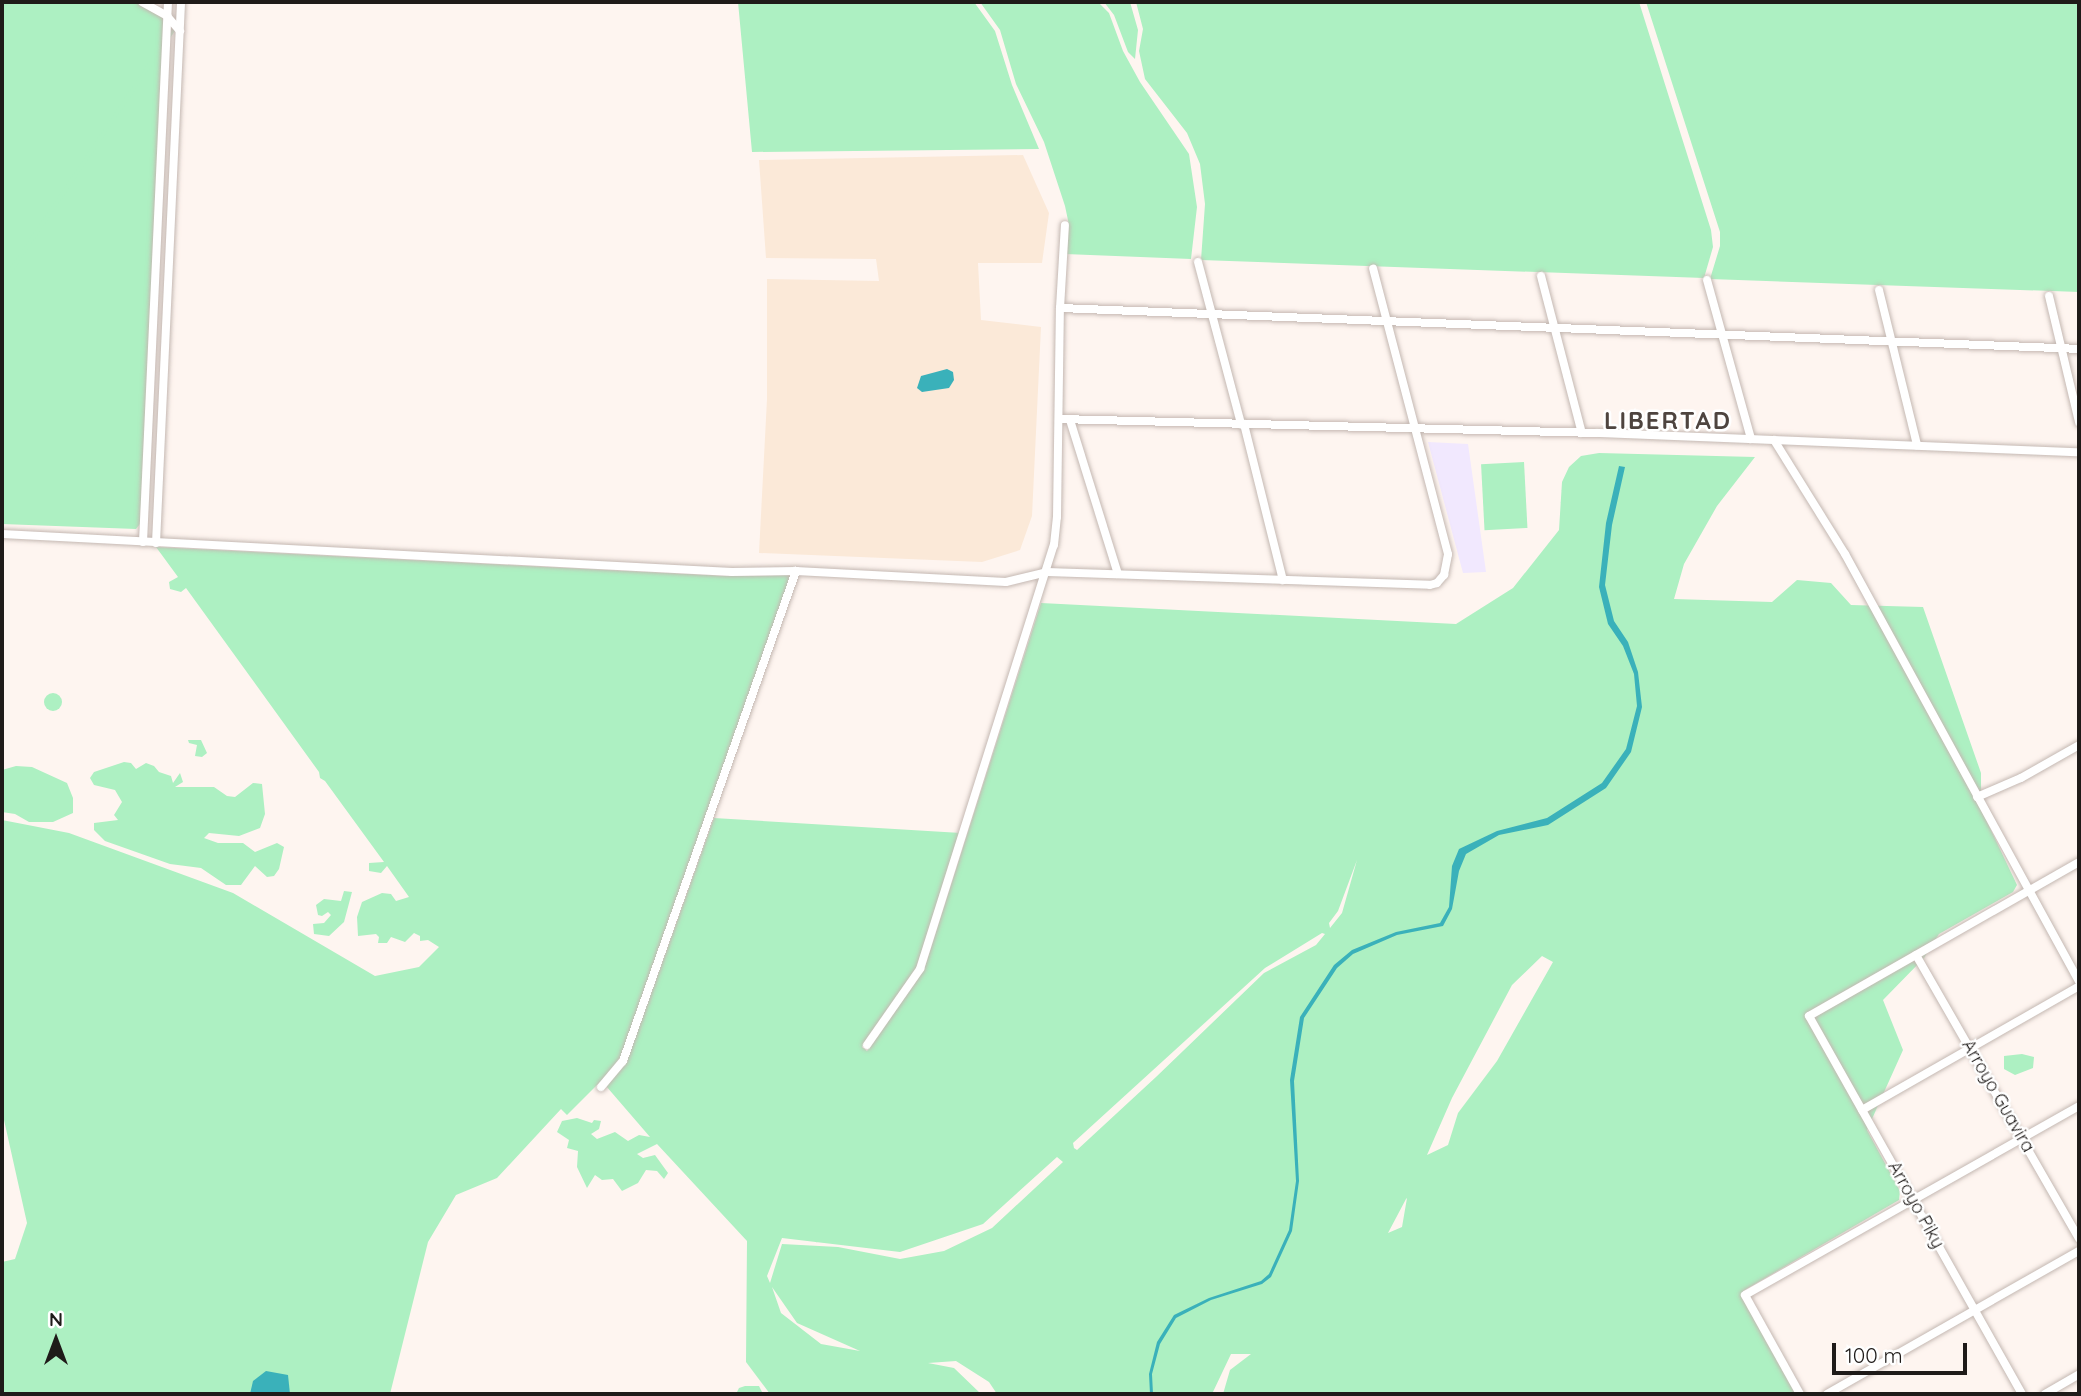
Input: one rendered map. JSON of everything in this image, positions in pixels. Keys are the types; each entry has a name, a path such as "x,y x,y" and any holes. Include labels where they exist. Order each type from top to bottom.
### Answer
{"street":[{"path":"142,2 167,16 180,32"},
{"path":"143,542 168,2"},
{"path":"156,543 181,2"},
{"path":"867,1045 920,969 1047,572 1057,517 1060,308 1065,225"},
{"path":"1198,262 1283,580"},
{"path":"2,534 732,572 796,571 1006,582 1047,572 1437,583 1448,565 1448,554 1373,269"},
{"path":"1541,276 1582,433"},
{"path":"1707,279 1751,439"},
{"path":"1879,290 1917,445"},
{"path":"2049,296 2079,422"},
{"path":"1060,308 2079,349"},
{"path":"1059,419 1582,433 2079,452"},
{"path":"1070,420 1118,575"},
{"path":"1774,440 1844,554 2079,983 1862,1110"},
{"path":"601,1087 623,1061 796,571"},
{"path":"1977,797 2021,778 2079,745"},
{"path":"1916,955 2079,862"},
{"name":"Arroyo Piky","path":"1916,955 1809,1016 2022,1394"},
{"name":"Arroyo Guavira","path":"1916,955 2079,1238"},
{"path":"1800,1394 1745,1295 2079,1106"},
{"path":"1827,1394 2079,1251"},
{"path":"2045,1394 2079,1374"}],"shaded area":[{"path":"1023,155 1049,213 1042,263 978,263 981,320 1041,327 1032,516 1020,550 982,562 759,553 767,399 767,279 879,281 876,259 766,258 759,160"},
{"path":"1428,442 1468,444 1486,572 1463,573"}],"green space":[{"path":"2,2 137,2 162,16 165,21 140,524 136,529 2,524"},
{"path":"738,2 974,2 995,31 1012,85 1039,149 752,152"},
{"path":"980,2 1098,2 1109,13 1123,51 1140,82 1189,154 1197,207 1191,259 1065,254 1069,225 1044,142 1016,84 1000,30"},
{"path":"1104,2 1130,2 1138,30 1135,59 1128,52 1114,15"},
{"path":"1136,2 1639,2 1711,230 1713,247 1704,278 1201,260 1205,204 1200,164 1187,133 1145,79 1139,51 1143,29"},
{"path":"1646,2 2079,2 2079,292 1710,279 1720,246 1720,232"},
{"path":"172,28 175,30 2,287 2,280"},
{"path":"1599,453 1755,457 1717,506 1684,564 1674,599 1772,602 1797,580 1831,583 1851,605 1923,607 1981,773 1981,809 2017,885 2013,892 1939,934 1924,958 1883,1000 1903,1050 1867,1130 1900,1191 1899,1200 1743,1291 1743,1299 1796,1394 1223,1394 1230,1370 1251,1354 1231,1354 1212,1394 997,1394 989,1382 956,1361 928,1363 954,1368 981,1394 770,1394 746,1362 747,1241 657,1144 637,1154 643,1158 655,1155 668,1173 664,1179 657,1171 646,1170 638,1183 622,1191 613,1179 602,1180 595,1175 587,1188 577,1167 578,1151 567,1148 569,1140 557,1132 562,1121 577,1118 592,1123 594,1120 601,1121 599,1129 591,1134 597,1139 615,1132 628,1141 639,1135 650,1137 606,1086 627,1061 714,818 961,833 916,968 862,1047 867,1051 924,970 1041,603 1456,624 1513,588 1559,530 1562,482 1569,467 1581,456","holes":["1357,860 1342,913 1330,928 1329,923 1338,911","1322,933 1325,934 1316,945 1264,973 1077,1150 1073,1143 1265,968","1542,956 1553,962 1497,1061 1458,1113 1448,1145 1427,1155 1452,1098 1512,985","1057,1157 1063,1162 992,1228 944,1251 900,1259 838,1247 782,1244 770,1283 767,1276 782,1238 900,1252 983,1224","1407,1198 1402,1227 1388,1233","772,1287 797,1323 860,1351 821,1344 781,1313"]},
{"path":"1524,462 1527,528 1485,530 1481,464"},
{"path":"156,547 726,576 791,575 622,1060 567,1115 561,1109 497,1178 456,1195 428,1242 390,1394 2,1394 2,1262 15,1259 27,1223 2,1111 2,820 69,833 233,893 375,976 419,967 439,947 428,940 420,941 420,936 414,933 405,942 391,937 387,943 378,943 379,937 376,934 358,936 357,917 362,902 382,893 391,894 396,901 409,897 387,866 381,873 369,871 369,863 384,862 325,781 320,778 319,772 186,588 181,592 170,589 169,582 178,577"},
{"path":"49,693 57,693 62,702 60,709 49,711 44,706 44,698"},
{"path":"188,740 201,740 207,753 202,757 195,756 197,745 189,743"},
{"path":"124,762 131,763 136,769 146,763 154,766 159,772 171,776 173,783 180,773 183,782 175,787 214,787 227,796 235,797 253,783 262,784 265,814 260,828 239,836 209,833 204,838 218,843 243,843 255,852 277,843 284,847 279,869 274,876 267,877 255,866 241,885 226,885 201,868 170,864 105,841 94,830 94,823 118,820 114,815 122,802 115,790 94,785 90,778 94,772"},
{"path":"16,766 32,767 67,783 73,798 73,813 53,822 29,822 15,814 2,812 2,770"},
{"path":"344,891 352,892 344,922 329,936 314,934 313,924 324,923 331,915 328,912 322,916 318,915 316,905 324,899 341,901"},
{"path":"2022,1054 2034,1057 2033,1068 2015,1075 2004,1069 2004,1056"},
{"path":"759,1386 763,1394 736,1394 739,1388"}],"water":[{"path":"947,369 953,372 954,380 949,388 922,392 917,388 921,376"},
{"path":"1619,466 1625,467 1612,525 1605,585 1614,621 1628,642 1638,672 1642,707 1631,752 1606,788 1548,825 1499,835 1466,854 1459,871 1452,909 1443,926 1397,935 1353,954 1337,968 1304,1018 1294,1081 1299,1181 1292,1231 1271,1277 1262,1284 1211,1300 1176,1318 1160,1344 1152,1374 1153,1394 1150,1394 1149,1374 1157,1342 1174,1315 1209,1298 1261,1281 1269,1274 1289,1230 1296,1181 1290,1080 1300,1017 1334,965 1352,950 1396,932 1440,923 1449,907 1452,866 1459,849 1497,831 1547,818 1602,783 1626,749 1637,706 1634,674 1623,646 1608,624 1599,587 1606,523"},
{"path":"266,1371 288,1375 290,1394 250,1394 253,1381"}],"district":[{"name":"LIBERTAD","path":"1668,421"}]}
